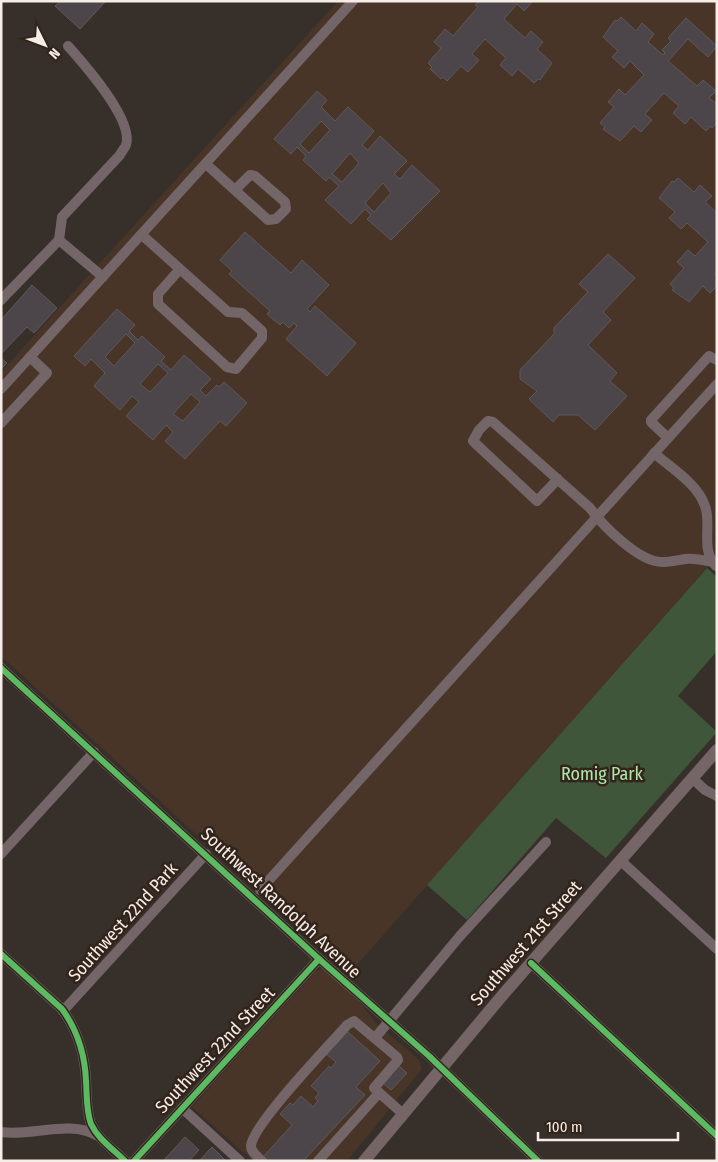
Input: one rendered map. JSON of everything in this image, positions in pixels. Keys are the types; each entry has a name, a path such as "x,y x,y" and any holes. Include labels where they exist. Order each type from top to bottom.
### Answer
{"main road":[{"name":"Southwest 21st Street","path":"364,1161 531,963 717,750"}],"street":[{"path":"1,389 353,1"},
{"path":"1,300 59,240 62,217 126,145 126,132 111,99 68,46"},
{"path":"206,164 235,190 271,221 276,219 286,209 285,202 253,175 250,175 235,190"},
{"path":"142,235 180,269 228,312 242,313 264,334 236,369 226,367 158,304 158,294 180,269"},
{"path":"59,240 104,276"},
{"path":"668,438 651,420 709,356 717,360"},
{"path":"1,423 47,373 30,357"},
{"path":"260,890 717,384"},
{"path":"558,479 537,500 473,441 479,430 488,421 493,422 558,479 590,508 597,517 646,559 662,562 695,558 714,564"},
{"path":"654,453 701,496 707,514 707,546 714,564"},
{"name":"Southwest Randolph Avenue","path":"1,668 206,854 319,960 442,1069 538,1161"},
{"path":"1,854 94,752"},
{"path":"692,778 705,790 717,796"},
{"path":"375,1038 460,936 546,842"},
{"name":"Southwest 22nd Park","path":"63,1011 206,854"},
{"path":"621,860 717,949"},
{"path":"1,954 63,1011 80,1044 86,1071 87,1108 98,1136"},
{"name":"Southwest 22nd Street","path":"134,1161 319,960"},
{"path":"531,963 717,1136"},
{"path":"262,1161 252,1148 254,1137 265,1120 347,1026 354,1021 394,1054 398,1060 374,1088 403,1114"},
{"path":"319,1161 379,1093"},
{"path":"182,1108 240,1161"},
{"path":"1,1132 17,1133 47,1128 87,1131 98,1136 125,1161"}],"shaded area":[{"path":"338,1 717,1 717,556 349,974 1,656 1,372"},
{"path":"326,970 363,1006 376,1023 419,1060 422,1069 347,1161 253,1161 192,1107 316,971"}],"green space":[{"name":"Romig Park","path":"707,568 717,577 717,651 678,696 717,732 606,858 556,818 467,920 427,885"}],"building":[{"path":"60,1 106,1 80,29 55,6"},
{"path":"479,1 533,1 524,11 517,4 504,19 525,38 531,31 543,42 537,49 552,63 540,80 538,79 534,83 518,69 512,76 500,65 506,58 485,39 472,54 479,60 468,72 461,66 447,81 443,77 441,79 430,69 432,67 428,63 441,48 434,42 445,29 453,36 478,7 475,5"},
{"path":"621,17 636,31 642,23 654,34 648,42 663,55 665,53 662,50 671,41 668,38 686,18 717,46 708,57 688,39 668,61 697,86 703,80 716,91 709,98 717,104 717,123 712,128 710,126 706,131 691,117 685,124 673,113 679,106 664,93 645,114 652,120 641,132 634,126 620,141 603,129 605,127 600,123 614,107 608,102 619,89 625,95 644,75 630,61 624,68 612,57 618,51 603,37 615,20 617,21"},
{"path":"317,91 327,100 321,107 335,121 348,107 374,131 362,145 368,150 380,136 407,161 394,174 400,179 412,165 440,191 391,240 367,219 371,215 365,209 351,224 325,200 339,186 329,177 326,181 303,160 306,156 297,147 291,154 274,139","holes":["321,121 330,130 309,153 300,144","350,153 359,163 342,182 332,174","383,183 391,193 374,212 365,203"]},
{"path":"678,178 694,192 700,185 712,196 705,202 717,213 717,272 714,274 717,276 717,286 710,293 703,286 689,302 672,290 674,288 670,284 684,268 677,262 688,250 695,256 708,242 687,223 681,229 669,218 675,212 659,198 672,181 674,182"},
{"path":"245,232 291,273 302,260 329,285 307,309 310,312 315,306 356,343 327,376 286,339 297,326 294,323 289,328 283,322 280,325 267,314 270,311 229,274 232,271 220,260"},
{"path":"608,254 635,278 603,312 611,320 588,345 617,373 610,381 627,396 595,430 578,415 559,415 553,422 529,399 537,391 520,379 520,370 554,334 554,328 588,292 579,284"},
{"path":"32,285 57,308 34,333 27,327 1,354 1,320"},
{"path":"117,309 135,325 129,331 138,340 142,336 165,357 161,361 171,370 184,355 211,379 200,390 206,396 217,385 219,387 224,382 247,403 226,426 220,421 185,459 165,441 173,432 166,425 153,440 126,416 139,402 132,396 120,410 94,386 105,373 91,359 85,366 74,356","holes":["126,334 135,343 114,366 105,357","158,364 168,373 150,392 140,384","191,394 200,402 183,421 173,414"]},
{"path":"1,358 7,363 1,369"},
{"path":"347,1031 380,1061 356,1087 365,1095 303,1161 268,1161 263,1157 292,1125 280,1114 290,1103 293,1105 301,1096 313,1107 318,1101 315,1098 319,1093 311,1086 329,1066 331,1068 336,1062 326,1054"},
{"path":"399,1066 407,1073 391,1090 383,1083"},
{"path":"185,1137 199,1150 189,1161 163,1161"},
{"path":"212,1147 226,1161 199,1161"}],"cycle path":[{"path":"1,668 319,959 429,1056 538,1161"},
{"path":"1,954 62,1009 68,1017 82,1053 89,1119 102,1139 125,1161"},
{"path":"134,1161 319,959"},
{"path":"531,963 717,1136"}]}
